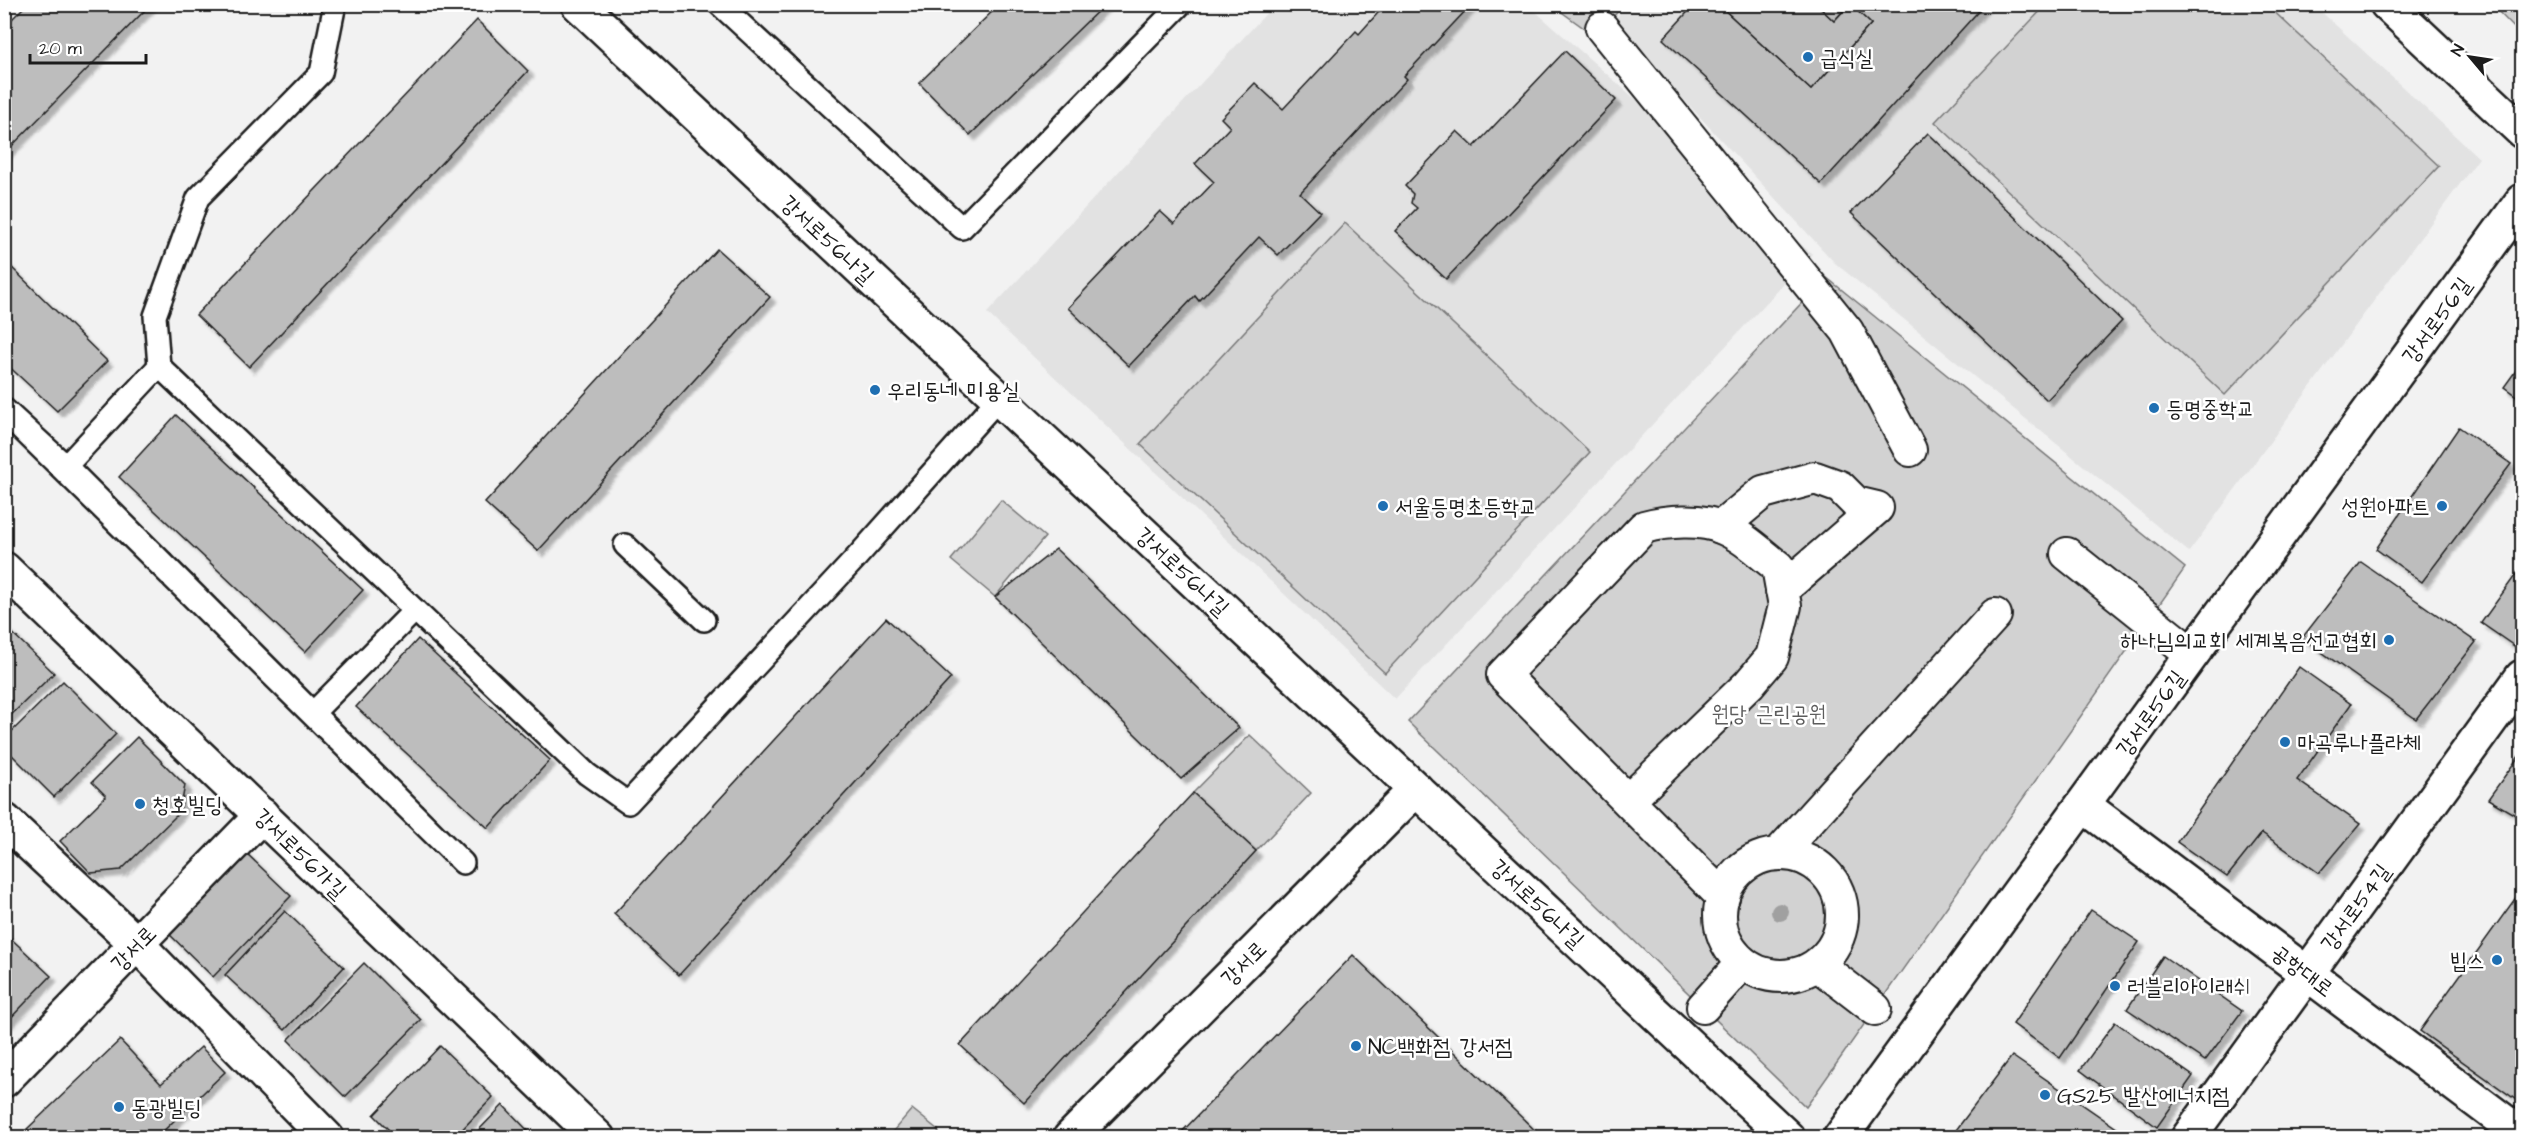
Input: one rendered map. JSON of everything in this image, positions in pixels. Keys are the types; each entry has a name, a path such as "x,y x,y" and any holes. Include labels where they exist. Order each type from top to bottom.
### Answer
{"street":[{"name":"강서로56나길","path":"578,4 1788,1137"},
{"path":"2387,4 2523,131"},
{"path":"1602,28 1847,331 1910,450"},
{"name":"강서로56길","path":"1840,1137 2523,201"},
{"path":"1721,527 1763,492 1815,478 1840,487 1856,503 1877,508 1782,590"},
{"path":"1628,801 1749,684 1772,657 1785,606 1778,567 1745,540 1721,527 1664,521 1644,527 1503,675 1723,897"},
{"path":"2067,554 2192,654"},
{"name":"강서로56가길","path":"4,569 598,1137"},
{"path":"1779,853 1995,615"},
{"name":"강서로54길","path":"2188,1137 2523,677"},
{"name":"강서로","path":"1070,1137 1416,789"},
{"name":"공항대로","path":"2083,805 2523,1135"},
{"name":"강서로","path":"4,1080 262,815"},
{"path":"4,820 137,944 327,1137"},
{"path":"1779,853 1798,855 1816,863 1830,877 1840,895 1843,914 1840,933 1831,951 1818,965 1799,974 1780,977 1759,973 1742,963 1730,949 1722,933 1719,915 1723,897 1731,880 1743,866 1760,857 1779,853"},
{"path":"1703,1007 1742,963"},
{"path":"1818,965 1875,1009"}],"lane":[{"path":"335,4 321,73 198,198 155,316 159,366 587,774 628,803 855,559 999,398"},
{"path":"719,4 962,228 1181,4"},
{"path":"66,466 159,366"},
{"path":"4,411 66,466 462,863 4,411"},
{"path":"625,545 704,620"},
{"path":"312,713 415,610"}],"shaded area":[{"name":"등명중학교","path":"1628,4 2314,5 2479,158 2189,552 1835,263 1612,22"},
{"name":"서울등명초등학교","path":"1274,5 1528,5 1812,254 1395,699 987,313"}],"green space":[{"path":"1552,5 1624,5 1595,36"},
{"path":"2046,5 2267,5 2439,166 2225,395 1935,122"},
{"path":"2492,5 2522,5 2522,36"},
{"path":"1345,223 1590,452 1385,673 1140,444"},
{"name":"원당 근린공원","path":"1826,277 2185,568 1806,1107 1408,722"},
{"path":"1001,500 1045,537 995,597 951,560"},
{"path":"1250,735 1311,793 1256,851 1193,793"},
{"path":"912,1109 938,1130 940,1137 888,1137"}],"building":[{"path":"27,4 151,4 4,154 4,27"},
{"path":"1000,4 1105,4 970,135 919,83"},
{"path":"1386,4 1471,5 1404,76 1407,79 1300,193 1320,212 1278,255 1259,237 1199,301 1195,296 1129,366 1068,308 1160,211 1174,224 1214,182 1195,164 1230,127 1221,118 1255,83 1283,109 1356,31 1359,34"},
{"path":"1695,4 1718,4 1811,90 1871,24 1850,4 1985,4 1821,184 1663,39"},
{"name":"급식실","path":"1718,4 1816,4 1834,21 1850,4 1871,24 1811,90"},
{"path":"1816,4 1849,4 1834,21"},
{"path":"477,20 528,71 249,367 196,315"},
{"path":"1565,51 1616,100 1446,279 1395,231 1417,208 1411,203 1413,194 1405,186 1457,131 1474,147"},
{"path":"1928,133 2122,321 2047,400 1851,213"},
{"path":"717,249 770,297 538,551 485,503"},
{"path":"4,260 107,361 57,411 4,362"},
{"path":"2522,362 2522,400 2504,387"},
{"path":"176,415 363,590 305,652 119,477"},
{"name":"성원아파트","path":"2459,427 2511,464 2422,582 2376,549"},
{"path":"1056,549 1239,728 1181,779 995,597"},
{"name":"하나님의교회 세계복음선교협회","path":"2361,562 2476,642 2416,719 2302,638"},
{"path":"2522,566 2522,646 2520,650 2481,623"},
{"path":"886,618 951,678 679,975 614,914"},
{"path":"4,625 54,673 4,722"},
{"path":"418,639 550,760 488,828 356,707"},
{"name":"마곡루나플라체","path":"2299,667 2351,704 2297,780 2360,824 2319,873 2262,833 2227,877 2177,842"},
{"path":"63,681 116,734 54,797 4,747 4,739"},
{"name":"청호빌딩","path":"137,737 185,785 180,812 121,870 91,873 60,841 106,796 92,782"},
{"path":"2522,752 2522,819 2488,799"},
{"path":"1193,793 1256,851 1024,1103 960,1045"},
{"path":"242,849 291,896 213,977 164,929"},
{"name":"빕스","path":"2522,889 2522,1104 2420,1031"},
{"path":"2091,910 2139,942 2060,1058 2013,1024"},
{"path":"285,911 344,967 285,1030 225,975"},
{"path":"4,932 51,976 4,1025"},
{"name":"NC백화점 강서점","path":"1353,955 1543,1138 1176,1138"},
{"path":"2163,956 2242,1011 2205,1061 2127,1009"},
{"path":"364,963 421,1020 345,1097 288,1040"},
{"path":"2115,1022 2193,1076 2157,1127 2080,1070"},
{"name":"동광빌딩","path":"120,1040 161,1084 201,1047 225,1072 156,1138 35,1138 27,1129"},
{"path":"440,1046 493,1097 454,1138 397,1138 374,1115"},
{"path":"2012,1056 2131,1138 1950,1138"},
{"path":"503,1105 535,1138 471,1138"}],"place":[{"name":"급식실","path":"1808,57"},
{"name":"우리동네 미용실","path":"875,390"},
{"name":"등명중학교","path":"2154,408"},
{"name":"서울등명초등학교","path":"1383,506"},
{"name":"성원아파트","path":"2442,506"},
{"name":"하나님의교회 세계복음선교협회","path":"2389,640"},
{"name":"마곡루나플라체","path":"2285,742"},
{"name":"청호빌딩","path":"140,804"},
{"name":"빕스","path":"2497,960"},
{"name":"러블리아이래쉬","path":"2115,986"},
{"name":"NC백화점 강서점","path":"1356,1046"},
{"name":"GS25 발산에너지점","path":"2045,1095"},
{"name":"동광빌딩","path":"119,1107"}]}
